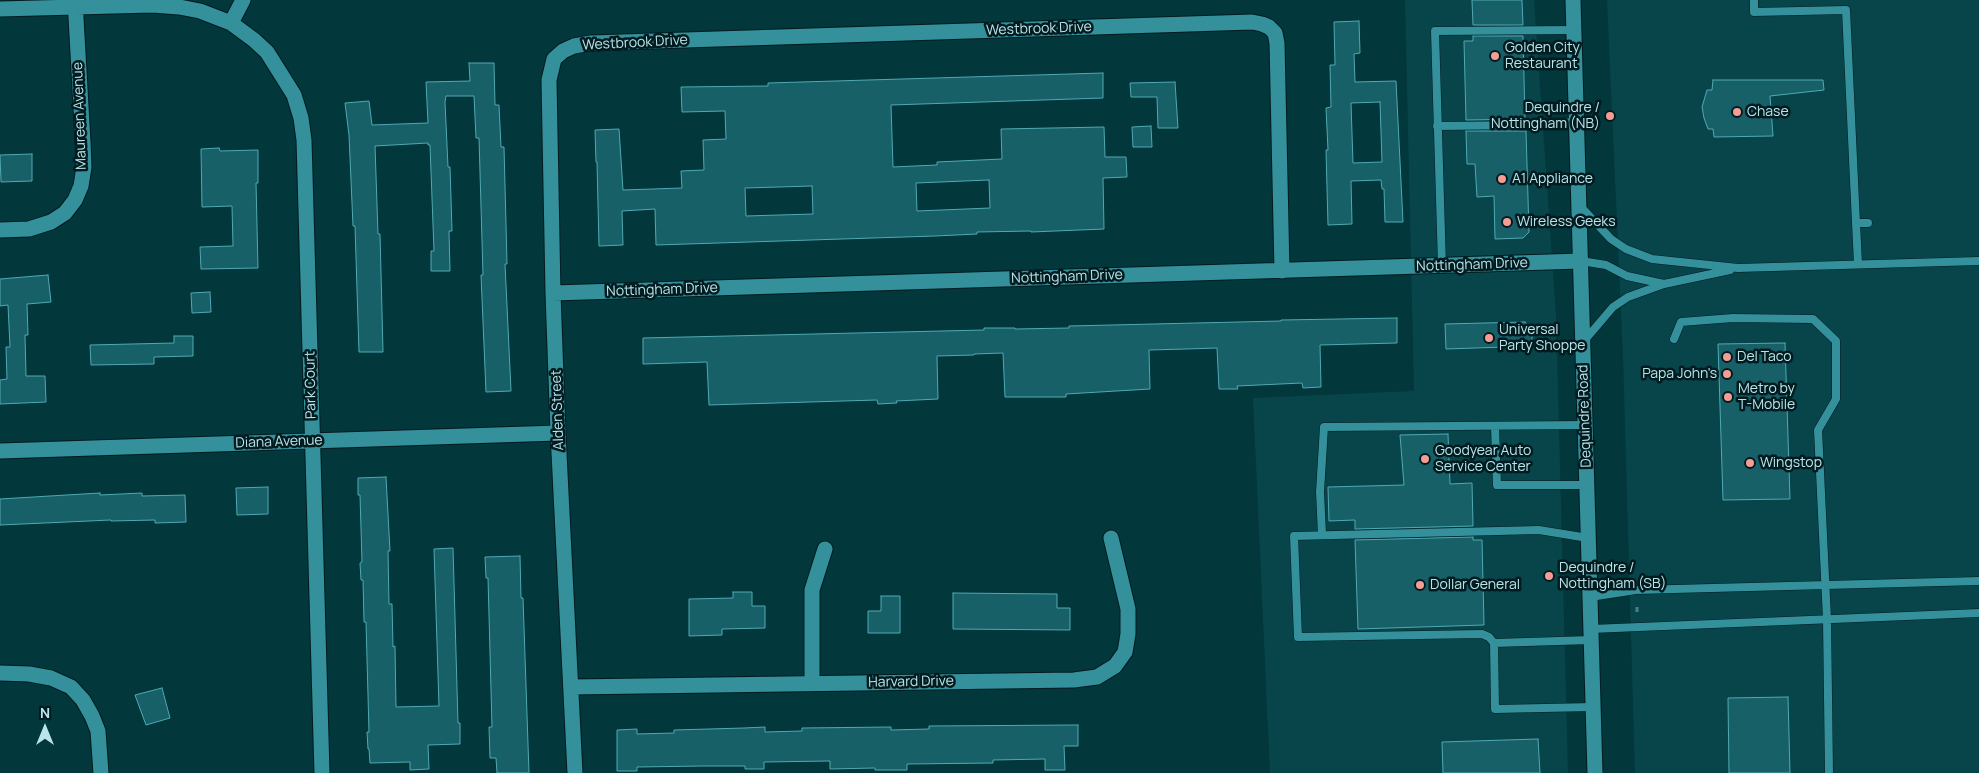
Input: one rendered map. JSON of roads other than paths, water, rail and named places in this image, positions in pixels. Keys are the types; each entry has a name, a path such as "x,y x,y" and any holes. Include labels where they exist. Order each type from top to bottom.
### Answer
{"street":[{"path":"231,23 242,0"},
{"name":"Dequindre Road","path":"1573,0 1595,773"},
{"name":"Park Court","path":"0,9 75,3 179,7 200,11 231,23 248,34 267,52 294,95 301,118 304,140 322,773"},
{"name":"Maureen Avenue","path":"0,230 29,229 51,222 65,213 75,200 81,186 84,167 75,3"},
{"name":"Westbrook Drive","path":"563,51 574,46 591,43 1252,22 1262,24 1269,27 1275,33 1277,43 1282,271"},
{"name":"Alden Street","path":"563,51 554,59 550,80 553,293 575,773"},
{"name":"Nottingham Drive","path":"553,293 1580,261"},
{"name":"Diana Avenue","path":"0,451 558,433"},
{"name":"Harvard Drive","path":"571,687 1074,680 1097,676 1115,666 1125,652 1128,634 1128,609 1111,538"},
{"path":"812,683 812,590 825,549"},
{"path":"0,673 29,674 51,678 71,687 83,700 98,731 101,773"}],"lane":[{"path":"1754,0 1754,12 1846,10 1858,264"},
{"path":"1442,266 1435,31 1574,30"},
{"path":"1437,126 1529,125 1576,122"},
{"path":"1579,204 1611,239 1631,251 1652,259 1738,268 1979,261"},
{"path":"1856,223 1868,223"},
{"path":"1580,261 1606,265 1627,276 1664,284"},
{"path":"1583,342 1613,307 1628,296 1664,284 1738,268"},
{"path":"1674,339 1681,322 1733,318 1813,320 1836,341 1836,399 1818,430 1827,619 1829,773"},
{"path":"1322,534 1320,492 1324,427 1585,425"},
{"path":"1495,426 1497,485 1587,485"},
{"path":"1588,538 1539,530 1294,536 1298,637 1482,634 1489,637 1494,643 1495,709 1593,707"},
{"path":"1590,597 1636,590 1979,582"},
{"path":"1494,643 1827,619 1979,613"}],"place":[{"name":"Golden City Restaurant","path":"1495,56"},
{"name":"Chase","path":"1737,112"},
{"name":"Dequindre / Nottingham (NB)","path":"1610,116"},
{"name":"A1 Appliance","path":"1502,179"},
{"name":"Wireless Geeks","path":"1507,222"},
{"name":"Universal Party Shoppe","path":"1489,338"},
{"name":"Del Taco","path":"1727,357"},
{"name":"Papa John's","path":"1727,374"},
{"name":"Metro by T-Mobile","path":"1728,397"},
{"name":"Goodyear Auto Service Center","path":"1425,459"},
{"name":"Wingstop","path":"1750,463"},
{"name":"Dequindre / Nottingham (SB)","path":"1549,576"},
{"name":"Dollar General","path":"1420,585"}]}
